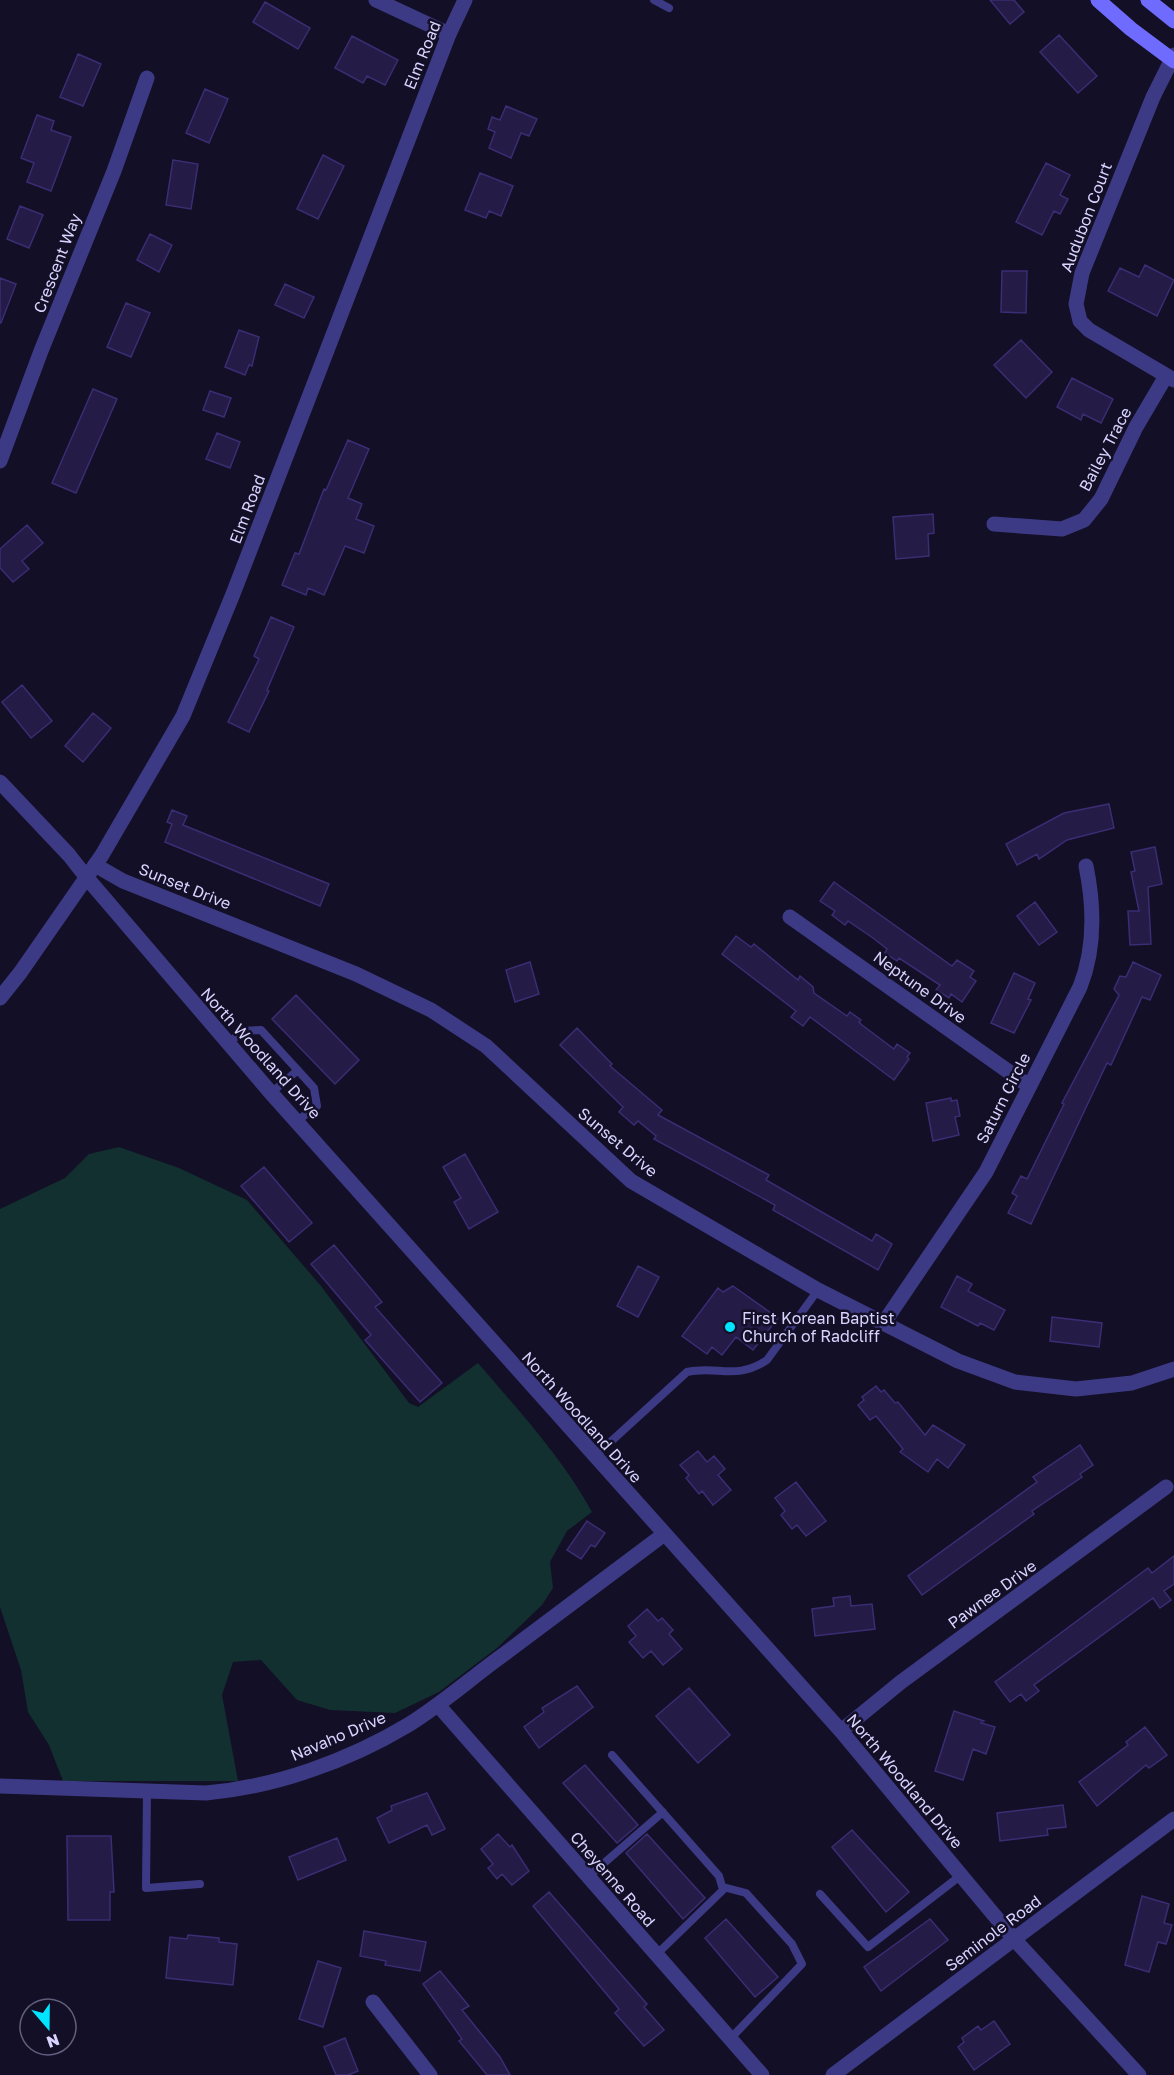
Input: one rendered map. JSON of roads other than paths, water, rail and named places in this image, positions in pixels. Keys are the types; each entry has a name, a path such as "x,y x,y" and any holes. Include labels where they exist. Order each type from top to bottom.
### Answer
{"main road":[{"path":"1098,0 1173,58"},
{"path":"1148,0 1174,21"}],"street":[{"path":"376,0 449,34"},
{"name":"Elm Road","path":"0,998 21,973 91,871 183,716 233,594 449,34 465,0"},
{"name":"Audubon Court","path":"1170,378 1089,330 1080,321 1076,304 1082,273 1095,236 1152,97 1173,58"},
{"name":"Crescent Way","path":"0,461 41,351 82,254 93,217 114,171 147,78"},
{"name":"Bailey Trace","path":"994,524 1062,529 1084,520 1101,499 1136,426 1170,378"},
{"name":"North Woodland Drive","path":"0,782 69,855 91,871 228,1044 594,1457 841,1731 1014,1939 1139,2075"},
{"name":"Saturn Circle","path":"883,1324 986,1172 1086,972 1090,957 1091,927 1090,885 1086,866"},
{"name":"Sunset Drive","path":"91,871 123,881 356,974 431,1010 486,1046 631,1180 818,1290 988,1374 1046,1387 1104,1388 1132,1383 1174,1369"},
{"name":"Neptune Drive","path":"790,917 1029,1086"},
{"name":"Pawnee Drive","path":"841,1731 902,1682 1166,1487"},
{"name":"Navaho Drive","path":"0,1786 147,1792 234,1791 286,1777 362,1749 408,1725 438,1705 663,1534"},
{"name":"Cheyenne Road","path":"438,1705 762,2075"},
{"name":"Seminole Road","path":"833,2075 1174,1820"},
{"path":"373,2002 430,2075"}],"lane":[{"path":"654,0 669,8"},
{"path":"228,1044 242,1031 261,1030 298,1070 314,1088 317,1106 297,1121"},
{"path":"271,1093 298,1070"},
{"path":"594,1457 615,1440 634,1418 687,1372 732,1373 757,1366 767,1360 818,1290"},
{"path":"612,1755 720,1876 723,1887"},
{"path":"147,1792 146,1888 200,1884"},
{"path":"588,1877 663,1812"},
{"path":"820,1894 868,1947 960,1875"},
{"path":"656,1954 723,1887"},
{"path":"723,1887 746,1893 792,1944 802,1964 730,2039"}],"place":[{"name":"First Korean Baptist Church of Radcliff","path":"730,1327"}]}
